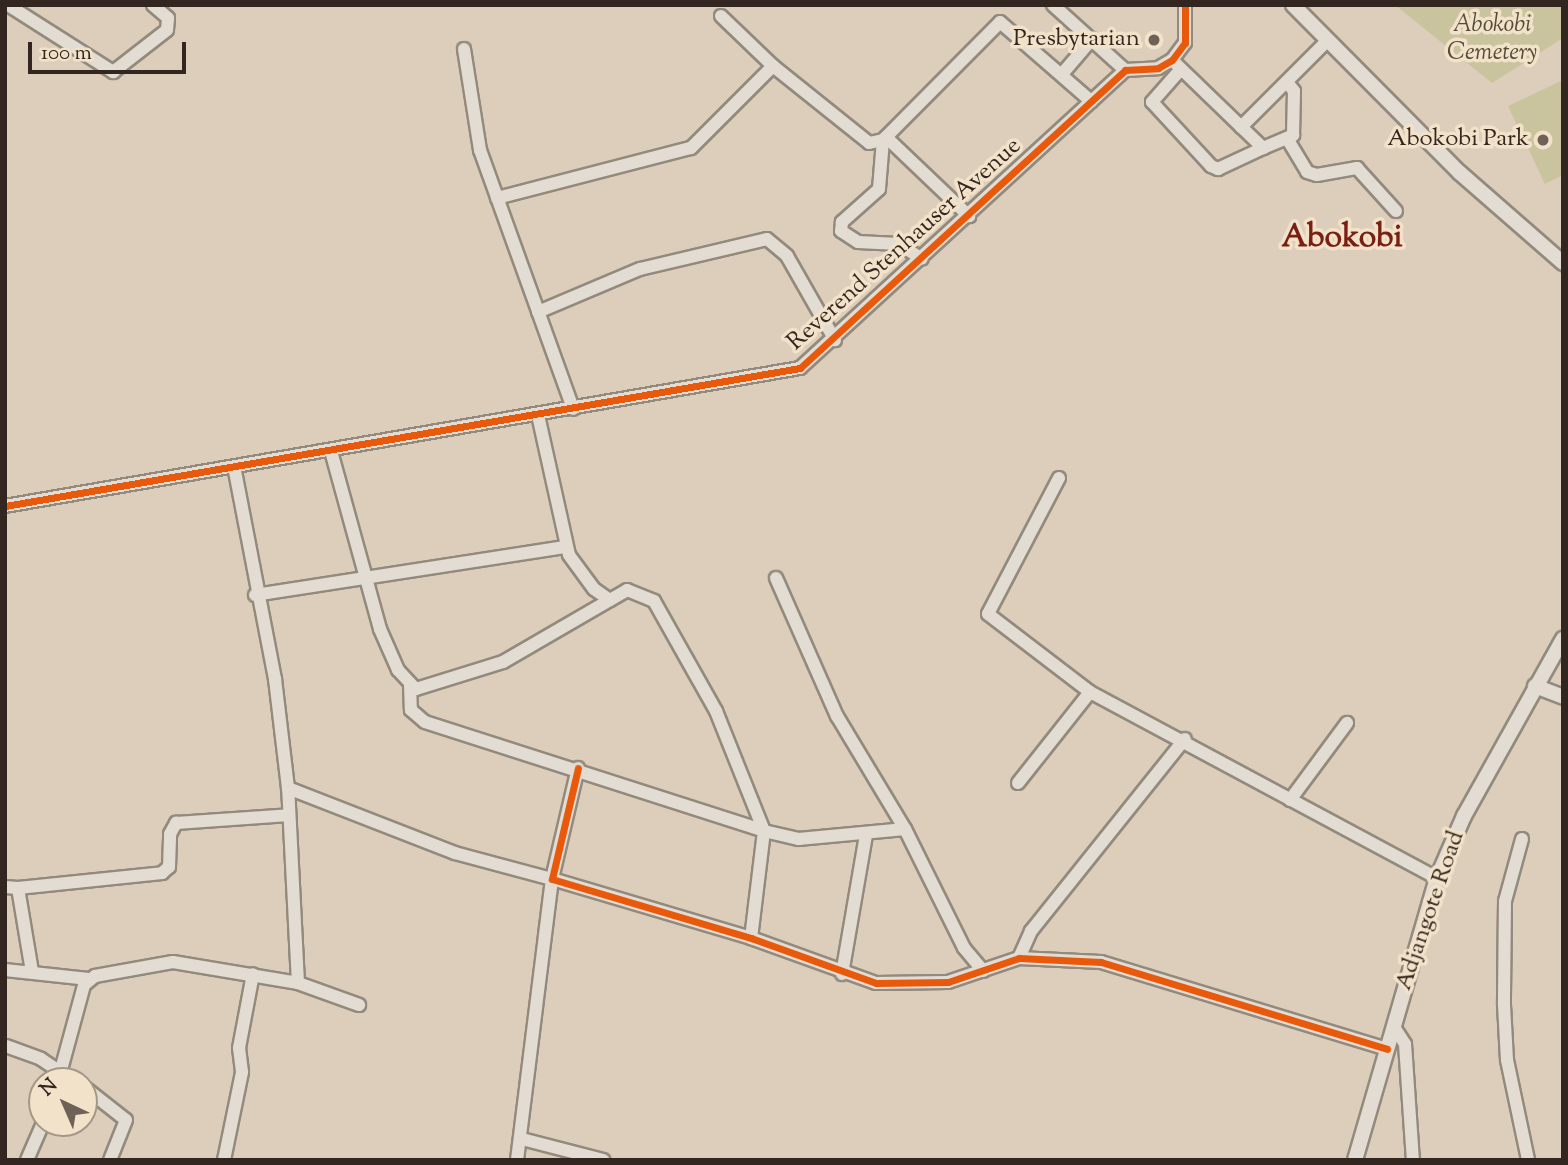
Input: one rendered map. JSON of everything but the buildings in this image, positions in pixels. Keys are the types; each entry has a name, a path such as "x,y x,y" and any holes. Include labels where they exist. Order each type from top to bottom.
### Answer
{"street":[{"path":"8,5 113,72 167,30 168,18 153,5"},
{"path":"1053,5 1125,70 1177,64"},
{"path":"1185,5 1185,43 1177,64 1152,102 1211,166 1218,169 1288,140 1294,130 1290,112 1295,98 1287,82"},
{"path":"1293,5 1460,173 1563,263"},
{"path":"721,16 774,66 857,136 869,143 885,139 1000,22 1091,101"},
{"path":"1062,74 1092,39"},
{"path":"1241,127 1328,40"},
{"path":"464,49 476,135 573,409"},
{"path":"1177,64 1264,148"},
{"path":"497,198 691,148 774,66"},
{"name":"Reverend Stenhauser Avenue","path":"5,506 800,368 835,340 1125,70"},
{"path":"885,139 969,216"},
{"path":"885,139 879,189 842,222 841,231 858,243 899,244 922,259"},
{"path":"1288,140 1307,172 1317,176 1357,168 1396,211"},
{"path":"538,312 640,269 767,239 787,256 835,340"},
{"path":"538,415 565,547 582,575 610,600"},
{"path":"331,451 363,577 387,646 410,685 416,689 503,662 627,590 654,601 716,711 764,831 751,938"},
{"path":"234,467 255,595 275,679 288,788 298,983"},
{"path":"1059,478 987,608 993,619 1090,692 1185,739 1290,800 1437,878"},
{"path":"255,595 565,547"},
{"path":"776,578 837,716 905,829 964,948 983,971"},
{"name":"Adjangote Road","path":"1355,1160 1394,1027 1409,959 1437,878 1535,686 1563,639"},
{"path":"410,685 411,710 425,722 578,768 764,831 799,839 866,835 905,829"},
{"path":"1535,686 1563,696"},
{"path":"1018,783 1090,692"},
{"path":"1290,800 1347,723"},
{"path":"1019,958 1031,931 1185,739"},
{"path":"517,1160 522,1139 552,879 578,768"},
{"path":"288,788 455,853 751,938 842,974 876,983 920,984 983,971 1019,958 1101,962 1387,1049"},
{"path":"32,972 12,887 162,873 169,867 170,834 176,823 289,815"},
{"path":"842,974 866,835"},
{"path":"1522,839 1505,901 1504,1005 1507,1060 1528,1160"},
{"path":"5,970 89,979 167,962 298,983 359,1005"},
{"path":"224,1160 242,1072 239,1048 253,974"},
{"path":"62,1067 89,979"},
{"path":"1394,1027 1405,1044 1413,1160"},
{"path":"6,1046 42,1067"},
{"path":"98,1098 126,1120 110,1160"},
{"path":"27,1160 37,1137"},
{"path":"522,1139 603,1160"}],"green space":[{"name":"Abokobi Cemetery","path":"1395,5 1563,5 1563,38 1492,83"},
{"name":"Abokobi Park","path":"1563,80 1563,175 1545,184 1508,106"}],"cycle path":[{"path":"5,506 800,368 1125,70 1158,68 1172,60 1185,43 1185,5"},
{"path":"578,768 552,879 751,938 876,983 948,982 1019,958 1101,962 1387,1049"}],"place":[{"name":"Presbytarian","path":"1154,40"},
{"name":"Abokobi Park","path":"1543,140"}],"district":[{"name":"Abokobi","path":"1342,238"}]}
